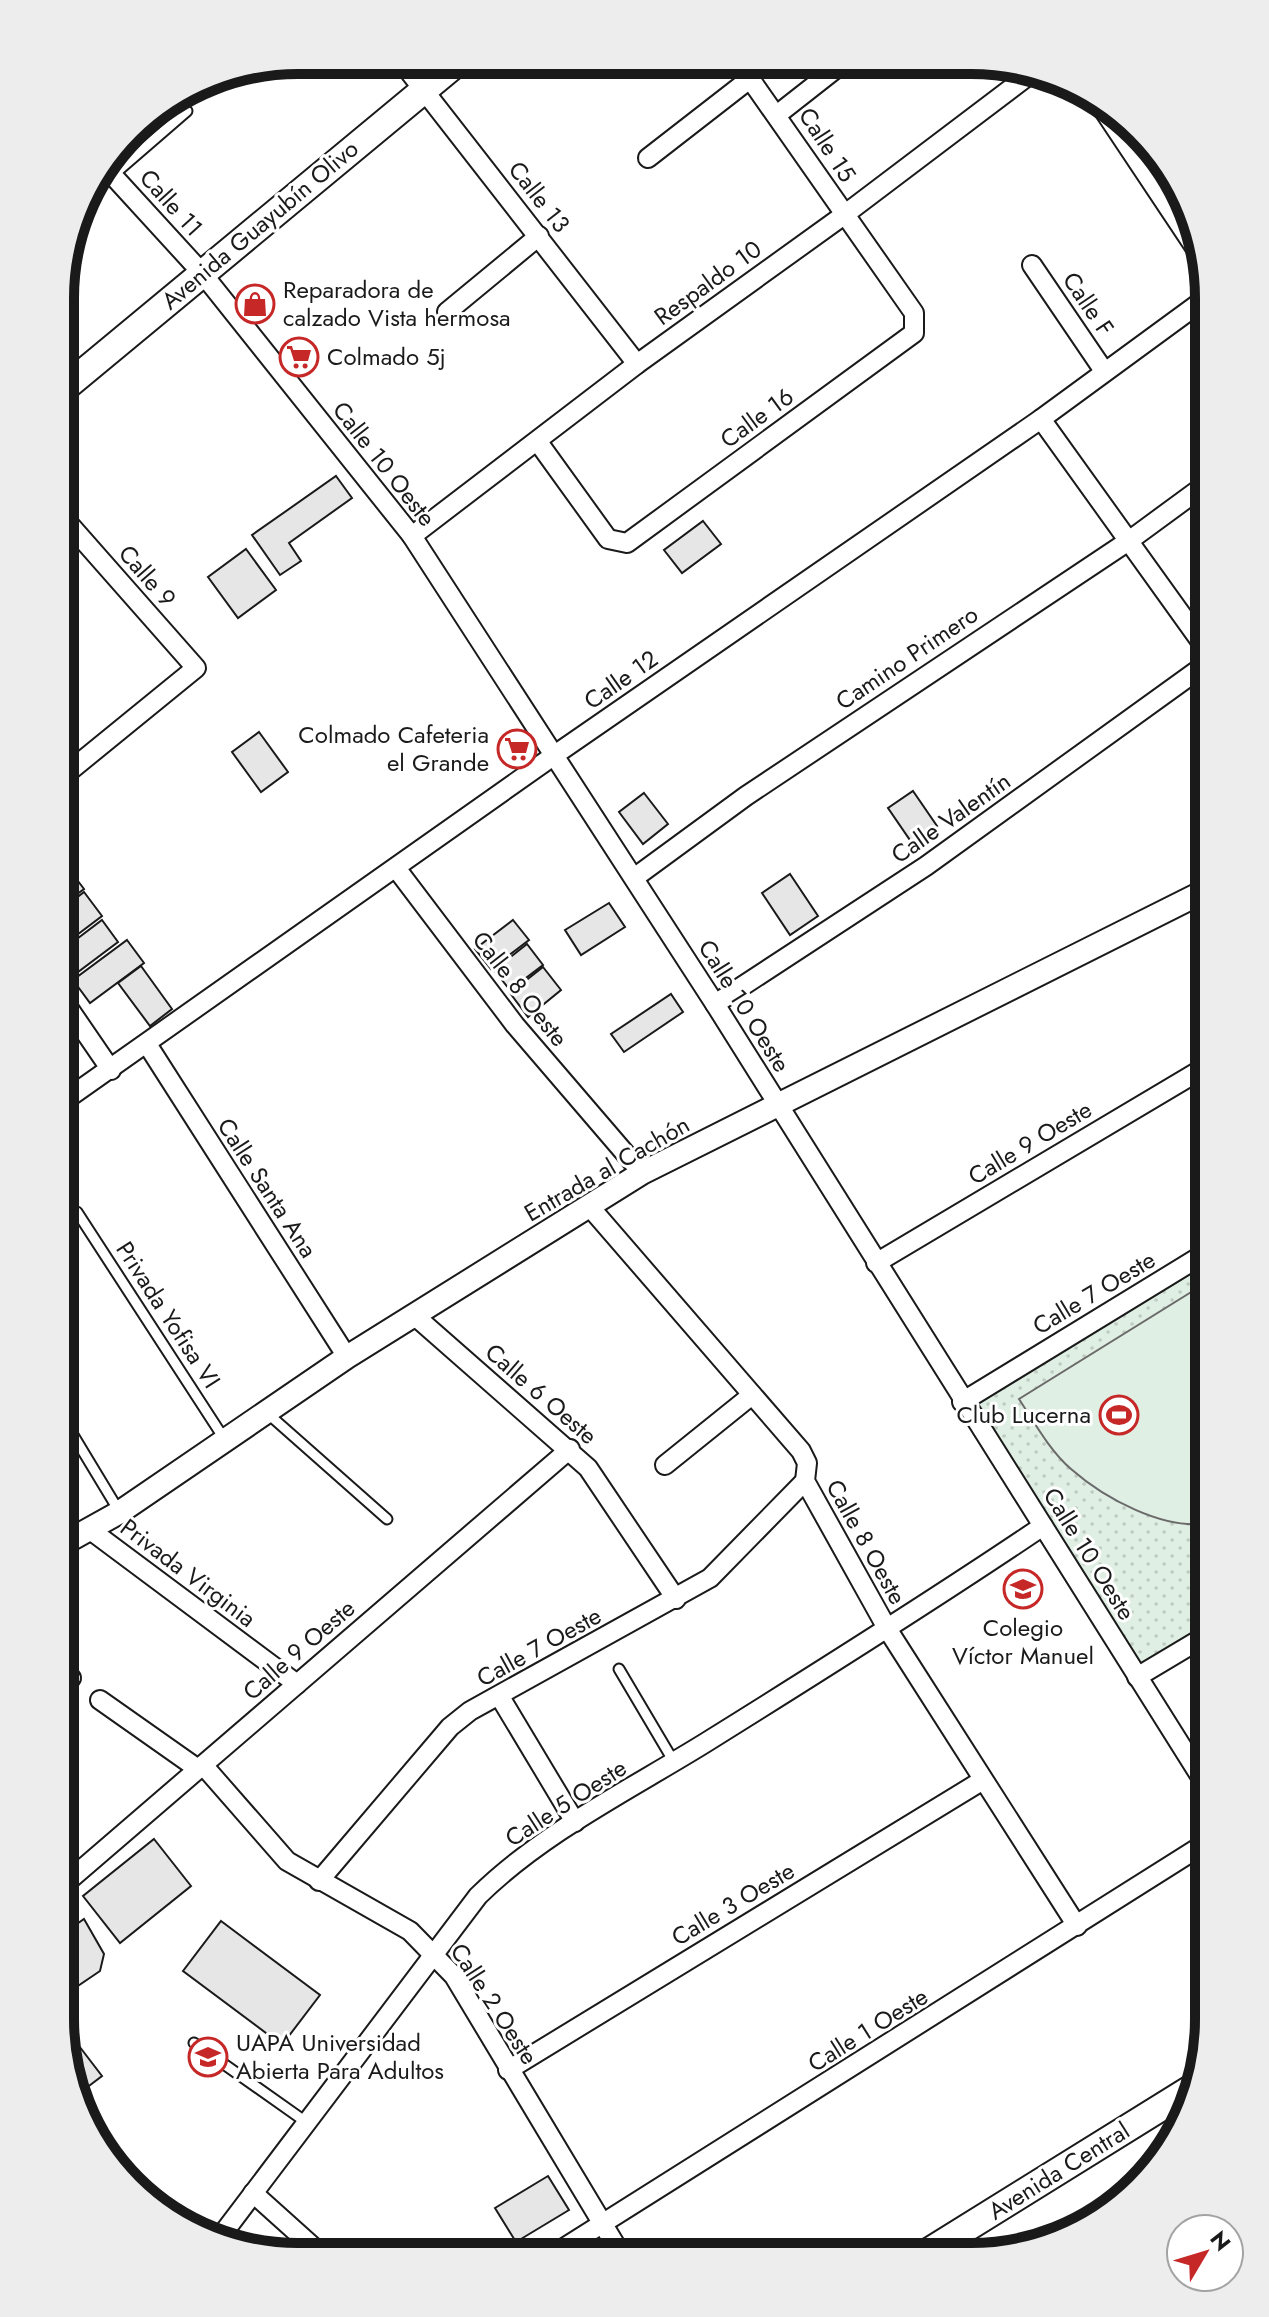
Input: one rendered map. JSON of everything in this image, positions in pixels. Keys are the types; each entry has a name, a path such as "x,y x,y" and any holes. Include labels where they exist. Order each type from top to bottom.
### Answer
{"main road":[{"name":"Avenida Guayubín Olivo","path":"74,380 443,74"},
{"name":"Avenida Central","path":"943,2243 1182,2094"}],"street":[{"name":"Calle 13","path":"413,74 637,364"},
{"path":"648,158 741,74"},
{"name":"Calle 15","path":"748,74 844,215"},
{"path":"778,114 829,74"},
{"name":"Respaldo 10","path":"412,536 637,364 844,215 1022,80"},
{"path":"1120,131 1175,206"},
{"name":"Calle 11","path":"112,174 202,273"},
{"name":"Calle 16","path":"538,442 608,539 627,543 914,333 914,313 844,215"},
{"path":"447,312 539,236"},
{"name":"Calle F","path":"1032,265 1104,371"},
{"name":"Calle 10 Oeste","path":"202,273 412,536 715,1004 962,1402 1195,1768"},
{"name":"Calle 12","path":"74,1094 556,754 1041,419 1195,306"},
{"path":"1041,419 1195,633"},
{"name":"Camino Primero","path":"634,878 838,733 1130,540 1195,492"},
{"name":"Calle 9","path":"74,530 196,668 74,767"},
{"name":"Calle Valentín","path":"715,1004 926,866 1195,672"},
{"name":"Calle 8 Oeste","path":"396,868 515,1025 642,1173"},
{"name":"Entrada al Cachón","path":"74,1538 120,1512 347,1357 642,1173 1195,896"},
{"path":"74,1016 111,1070"},
{"name":"Calle Santa Ana","path":"147,1044 347,1357"},
{"name":"Calle 9 Oeste","path":"876,1263 1195,1073"},
{"name":"Calle 8 Oeste","path":"589,1206 801,1451 807,1463 805,1481 888,1630 1077,1926"},
{"name":"Calle 7 Oeste","path":"962,1402 1195,1260"},
{"name":"Calle 6 Oeste","path":"415,1316 588,1468 676,1599"},
{"path":"665,1465 752,1395"},
{"name":"Calle 9 Oeste","path":"74,1876 570,1449"},
{"name":"Calle 7 Oeste","path":"319,1881 450,1727 470,1711 710,1578 805,1481"},
{"name":"Calle 5 Oeste","path":"225,2230 435,1953 498,1877 575,1822 888,1630 1043,1526"},
{"name":"Privada Virginia","path":"89,1529 297,1684"},
{"path":"1137,1677 1195,1642"},
{"path":"500,1697 575,1822"},
{"name":"Calle 2 Oeste","path":"100,1700 200,1767 287,1861 410,1931 435,1953 454,1976 614,2243"},
{"name":"Calle 3 Oeste","path":"508,2070 983,1780"},
{"name":"Calle 1 Oeste","path":"573,2243 1195,1850"},
{"path":"253,2193 309,2243"}],"lane":[{"path":"121,161 187,111"},
{"name":"Privada Yofisa VI","path":"77,1212 225,1440"},
{"path":"266,1412 387,1519"},
{"path":"74,1436 120,1512"},
{"path":"619,1669 674,1762"},
{"path":"194,2043 306,2122"}],"green space":[{"path":"1195,1271 1195,1635 1141,1668 975,1405"},
{"name":"Club Lucerna","path":"1195,1290 1195,1524 1154,1517 1100,1491 1056,1454 1019,1399"}],"building":[{"path":"336,476 352,498 289,543 301,561 280,575 252,535"},
{"path":"703,521 721,544 682,573 664,550"},
{"path":"246,549 276,590 238,618 208,577"},
{"path":"259,732 288,772 261,792 232,752"},
{"path":"913,791 937,826 912,843 888,808"},
{"path":"644,793 668,824 643,844 619,812"},
{"path":"790,874 818,916 790,935 762,893"},
{"path":"74,876 84,889 74,896"},
{"path":"84,892 102,916 74,937 74,900"},
{"path":"609,903 625,927 581,955 565,930"},
{"path":"102,920 118,942 74,975 74,941"},
{"path":"513,920 529,940 491,969 475,949"},
{"path":"127,940 144,963 90,1003 74,979"},
{"path":"527,944 543,965 510,990 494,970"},
{"path":"141,966 172,1009 150,1026 118,983"},
{"path":"543,967 561,990 528,1017 510,993"},
{"path":"671,994 683,1012 624,1052 611,1034"},
{"path":"154,1839 191,1886 120,1943 83,1896"},
{"path":"84,1919 104,1954 100,1971 74,1989 74,1926"},
{"path":"221,1921 320,1995 282,2045 183,1971"},
{"path":"75,2043 102,2076 85,2089 78,2063"},
{"path":"548,2176 569,2210 516,2242 495,2208"}],"place":[{"name":"Reparadora de calzado Vista hermosa","path":"255,304"},
{"name":"Colmado 5j","path":"299,357"},
{"name":"Colmado Cafeteria el Grande","path":"517,749"},
{"name":"Club Lucerna","path":"1119,1415"},
{"name":"Colegio Víctor Manuel","path":"1023,1589"},
{"name":"UAPA Universidad Abierta Para Adultos","path":"208,2057"}]}
